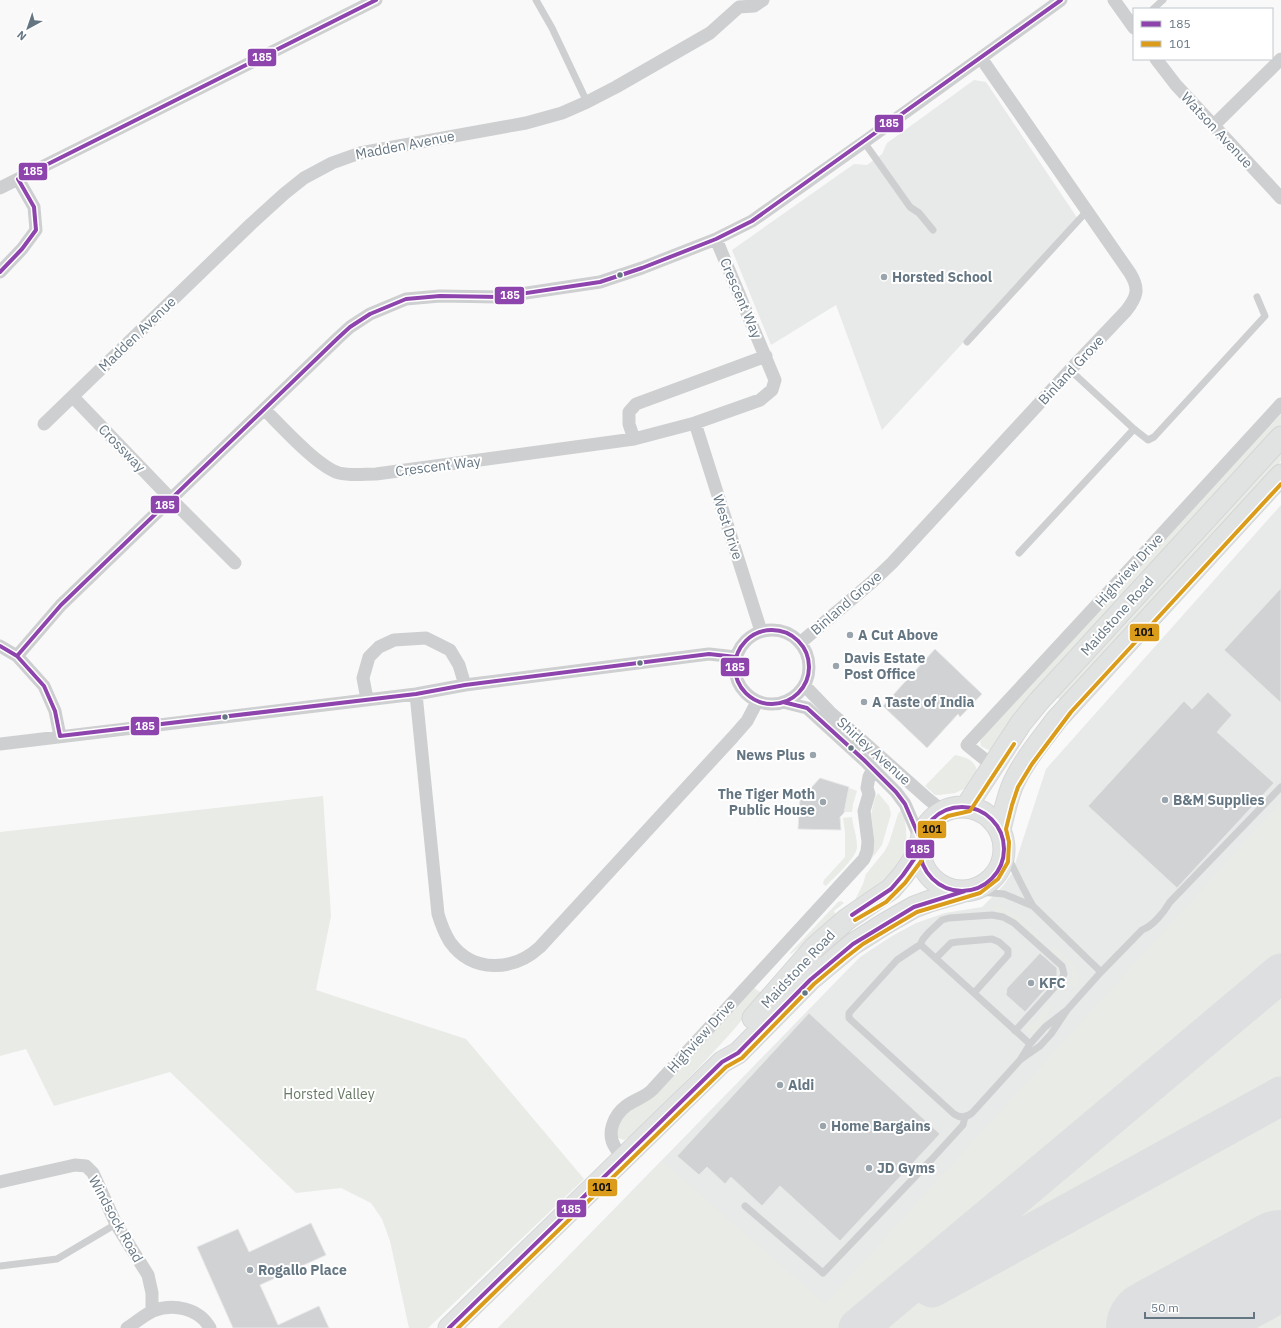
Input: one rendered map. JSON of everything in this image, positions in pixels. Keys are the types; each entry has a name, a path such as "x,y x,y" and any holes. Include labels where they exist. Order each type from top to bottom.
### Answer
{"main road":[{"name":"Maidstone Road","path":"956,808 993,766 1021,724 1039,701 1281,437"},
{"name":"Maidstone Road","path":"1000,829 1006,803 1014,784 1027,761 1057,719 1281,474"},
{"path":"956,808 976,808 983,811 1000,829 1004,850 1002,861 994,875 983,885 966,891 945,887 932,878 922,865 920,846 924,830 929,822 936,816 956,808"},
{"name":"Maidstone Road","path":"722,1062 729,1045 814,948 847,919 892,889 903,876 920,846"},
{"name":"Maidstone Road","path":"449,1328 722,1062 738,1053 810,980 856,941 914,907 966,891"}],"street":[{"path":"0,188 376,0"},
{"name":"Madden Avenue","path":"44,424 251,224 304,178 332,163 360,152 526,123 562,113 616,88 710,32 741,3 754,6 763,0"},
{"path":"17,656 57,609 350,327 370,314 406,299 440,296 500,297 600,282 642,268 716,239 752,221 1061,0"},
{"path":"1114,0 1133,26"},
{"name":"Binland Grove","path":"800,643 872,582 892,563 1126,311 1134,300 1137,286 1130,273 981,58"},
{"path":"1214,125 1281,59"},
{"name":"Watson Avenue","path":"1157,60 1176,85 1281,198"},
{"path":"0,272 22,249 36,230 34,207 18,179"},
{"name":"Crescent Way","path":"264,409 321,464 339,473 356,475 392,472 634,439 695,423 760,400 772,390 775,380 716,239"},
{"name":"Crescent Way","path":"634,439 629,424 629,412 636,404 766,356"},
{"name":"Crossway","path":"73,397 235,563"},
{"name":"Highview Drive","path":"993,766 967,745 1281,404"},
{"name":"West Drive","path":"695,423 762,631"},
{"path":"416,694 438,914 446,935 457,950 475,961 496,966 516,962 530,955 540,946 734,737 746,721 757,702 743,691 738,684 735,670 736,657 748,638 762,631 778,630 794,637 806,652 809,664 805,686"},
{"path":"367,699 363,678 369,657 379,648 394,640 426,638 450,650 459,665 465,685"},
{"path":"0,646 17,656 44,686 55,711 60,736"},
{"path":"0,744 416,694 465,685 709,654 736,657"},
{"name":"Shirley Avenue","path":"757,702 773,705 783,702 795,697 805,686 830,712 928,799 938,806 956,808"},
{"name":"Shirley Avenue","path":"783,702 807,708 884,780 901,798 907,808 920,846"},
{"name":"Highview Drive","path":"624,1157 615,1147 612,1135 612,1126 617,1115 625,1106 652,1090 864,859 868,845 864,810 868,794 867,788 869,777 873,769"},
{"path":"868,794 876,789 884,780"},
{"name":"Windsock Road","path":"0,1182 75,1165 86,1166 93,1174 116,1224 148,1275 152,1293 152,1311"},
{"path":"127,1328 152,1311 171,1307 191,1310 208,1324 210,1328"}],"lane":[{"path":"536,0 552,28 587,102"},
{"path":"1154,8 1163,0"},
{"path":"864,142 910,207 919,213 933,230"},
{"path":"967,342 1088,211"},
{"path":"1070,370 1148,440 1154,437 1265,316 1257,298"},
{"path":"1019,553 1134,429"},
{"path":"1020,1060 1040,1046 1051,1034 1067,1010 1101,972 1142,930 1148,928 1170,902 1281,787"},
{"path":"1004,850 1015,870 1026,896 1033,906 1101,972"},
{"path":"966,891 1004,894 1033,906"},
{"path":"1015,1031 1061,980 1064,974 1062,966 1021,928 1003,917 992,915 949,918 942,920 924,937 920,945 896,960 849,1013 849,1018 954,1114 965,1117 972,1113 1020,1060 1030,1044 1045,1027 1067,1010"},
{"path":"936,958 950,943 957,942 992,939 999,942 1008,950 1008,955 974,993"},
{"path":"920,945 1030,1044"},
{"path":"745,1206 823,1273 932,1160 963,1125 965,1117"},
{"path":"0,1266 57,1259 116,1224"}],"shaded area":[{"name":"Horsted School","path":"974,80 986,82 1078,219 882,430 836,305 771,345 732,250 854,164 867,165 882,154 887,143"},
{"path":"1281,505 1281,1328 498,1328 860,957 892,936 916,923 945,913 982,907 1003,886 1012,873 1046,769"}],"green space":[{"path":"1281,414 1281,425 1084,639 993,749 988,750 981,746 980,742 985,734"},
{"path":"1281,447 1281,461 1061,701 1054,694"},
{"path":"955,755 966,758 972,762 975,765 977,772 966,788 955,793 935,795 925,786"},
{"path":"849,788 857,791 852,812 843,812"},
{"path":"878,793 889,806 891,814 882,845 869,862 875,844 871,814 875,798"},
{"name":"Horsted Valley","path":"323,796 331,916 316,990 466,1039 584,1179 428,1328 409,1328 390,1241 382,1219 371,1203 341,1188 296,1193 170,1072 54,1106 26,1049 0,1056 0,832"},
{"path":"1281,802 1281,1328 498,1328 662,1161 825,1304"},
{"path":"902,809 906,826 906,845 901,864 890,878 854,902 866,874 884,852 889,843 898,814"},
{"path":"852,817 857,842 856,851 854,856 826,886 823,884 824,880 845,857 845,832 843,818"},
{"path":"841,901 844,903 834,911 837,917 791,954 790,953 838,902"},
{"path":"996,905 1009,910 1022,920 1044,942 1043,944 1026,927 1014,918 990,910"},
{"path":"1054,946 1073,964 1076,969 1078,981 1076,987 1069,986 1068,984 1072,976 1070,966 1061,957 1059,959 1050,951"},
{"path":"754,988 763,994 732,1032 682,1085 629,1137 624,1140 618,1138 616,1133 620,1119 721,1023"},
{"path":"1048,1004 1051,1005 1044,1023 1034,1033 1027,1032 1025,1026 1033,1024"}],"building":[{"path":"1281,588 1281,703 1224,650"},
{"path":"935,649 982,694 960,717 958,714 927,748 883,706"},
{"path":"1208,692 1232,715 1217,732 1274,783 1177,888 1088,806 1184,701 1192,709"},
{"name":"The Tiger Moth Public House","path":"820,778 849,787 844,813 840,817 841,830 798,829 800,800"},
{"name":"KFC","path":"1040,953 1057,968 1057,976 1025,1012 1006,995 1007,988"},
{"path":"809,1013 940,1134 840,1241 780,1186 762,1206 731,1177 725,1184 707,1167 699,1175 677,1156"},
{"name":"Rogallo Place","path":"311,1223 326,1255 260,1285 278,1325 319,1306 329,1328 233,1328 197,1247 238,1229 249,1252"}],"taxiway":[{"path":"858,1328 1281,973"},
{"path":"932,1288 1281,1096"}],"runway":[{"path":"1155,1328 1281,1259"}],"transit line":[{"name":"185","path":"0,272 22,249 36,230 34,207 18,179 376,0"},
{"name":"185","path":"17,656 61,605 338,338 350,327 370,314 406,299 440,296 500,297 600,282 642,268 716,239 752,221 1061,0"},
{"name":"101","path":"458,1328 726,1067 742,1058 814,984 845,958 863,944 917,912 980,893 998,879 1008,862 1009,842 1006,829 1012,805 1018,787 1032,764 1071,712 1281,484"},
{"name":"185","path":"772,630 793,636 803,646 809,667 803,688 793,698 772,704 751,698 741,688 735,667 741,646 751,636 772,630"},
{"name":"185","path":"0,646 17,656 44,686 55,711 60,736 416,694 465,685 709,654 736,657"},
{"name":"185","path":"783,702 807,708 864,760 896,792 905,804 921,841"},
{"name":"101","path":"855,920 886,902 905,883 922,860 931,831 938,822 948,816 970,811 1014,744"},
{"name":"185","path":"962,807 978,810 992,819 1001,833 1004,849 1001,865 992,879 978,888 962,891 946,888 932,879 923,865 920,849 923,833 932,819 946,810 962,807"},
{"name":"185","path":"852,915 891,889 919,852"},
{"name":"185","path":"449,1328 722,1062 738,1053 810,980 853,944 914,907 965,891"}],"place":[{"name":"Horsted School","path":"884,277"},
{"name":"A Cut Above","path":"850,635"},
{"name":"Davis Estate Post Office","path":"836,666"},
{"name":"A Taste of India","path":"864,702"},
{"name":"News Plus","path":"813,755"},
{"name":"B&M Supplies","path":"1165,800"},
{"name":"The Tiger Moth Public House","path":"823,802"},
{"name":"KFC","path":"1031,983"},
{"name":"Aldi","path":"780,1085"},
{"name":"Home Bargains","path":"823,1126"},
{"name":"JD Gyms","path":"869,1168"},
{"name":"Rogallo Place","path":"250,1270"}]}
